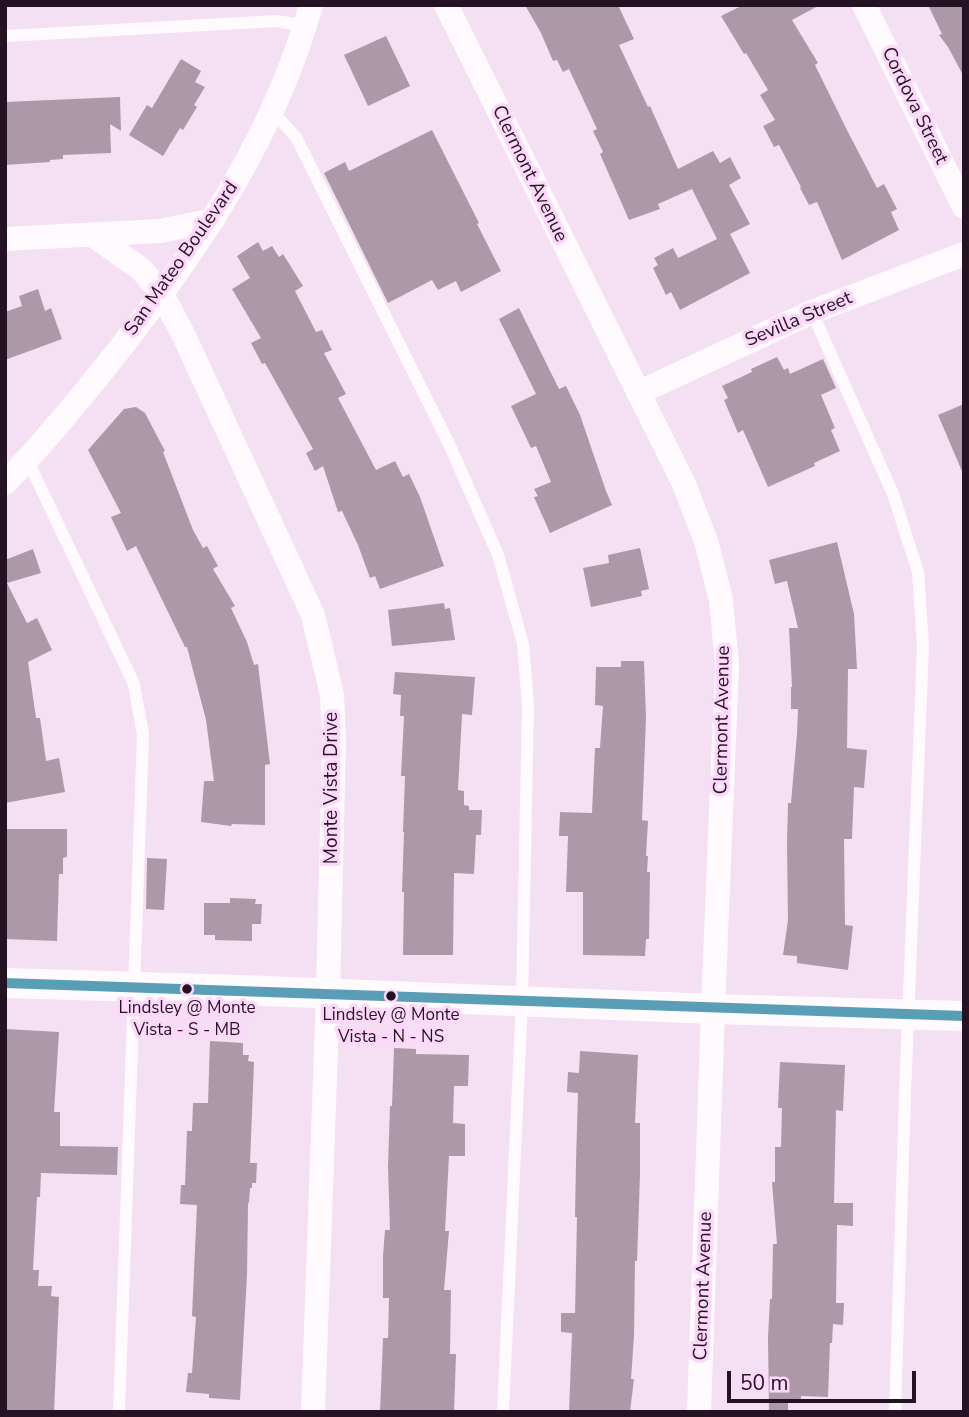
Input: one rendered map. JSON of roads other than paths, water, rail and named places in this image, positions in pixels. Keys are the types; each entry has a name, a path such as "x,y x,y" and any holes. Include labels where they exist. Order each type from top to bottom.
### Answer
{"street":[{"name":"Clermont Avenue","path":"446,5 684,484 706,541 721,600 727,665 699,1412"},
{"name":"Cordova Street","path":"864,5 964,207"},
{"name":"San Mateo Boulevard","path":"5,483 28,461 85,393 162,294 213,220 246,164 272,111 308,16"},
{"path":"5,239 160,232 213,220"},
{"name":"Monte Vista Drive","path":"91,234 141,269 162,294 313,615 332,695 334,741 328,994 313,1412"},
{"name":"Sevilla Street","path":"638,393 812,312 964,254"},
{"path":"5,983 964,1016"}],"lane":[{"path":"5,36 277,21 308,16"},
{"path":"272,111 296,137 450,446 498,555 523,644 528,705 522,1001 503,1412"},
{"path":"812,312 893,494 918,572 922,647 895,1412"},
{"path":"28,461 134,684 143,735 119,1412"}],"place":[{"name":"Lindsley @ Monte Vista - S - MB","path":"187,989"},
{"name":"Lindsley @ Monte Vista - N - NS","path":"391,996"}]}
